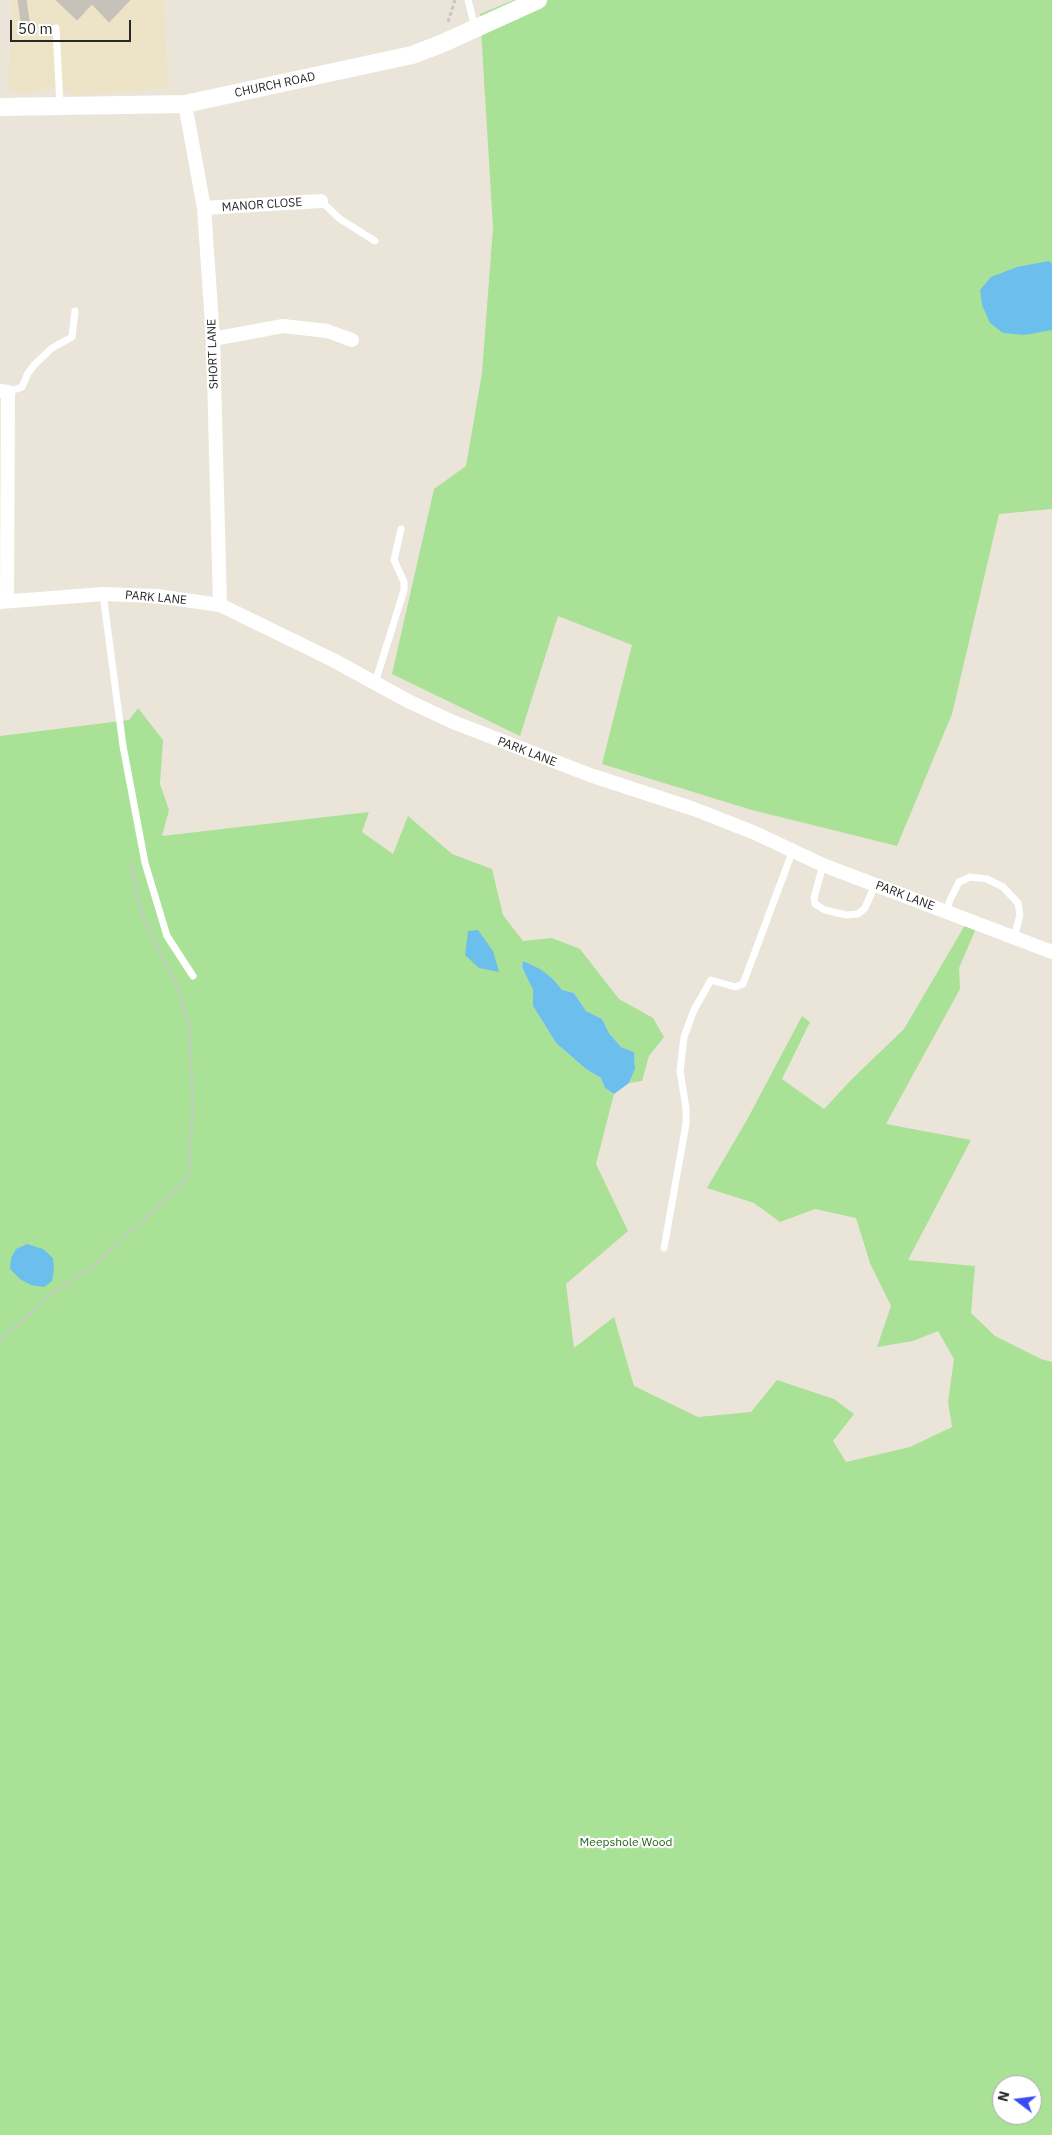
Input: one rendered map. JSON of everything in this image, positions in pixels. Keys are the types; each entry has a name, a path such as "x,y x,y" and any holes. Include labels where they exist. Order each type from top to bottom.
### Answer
{"street":[{"name":"CHURCH ROAD","path":"0,107 185,104 412,55 538,0"},
{"name":"SHORT LANE","path":"185,104 204,208 213,339 220,605"},
{"name":"MANOR CLOSE","path":"204,208 321,201"},
{"path":"213,339 283,326 326,331 352,340"},
{"path":"4,391 4,602"},
{"name":"PARK LANE","path":"4,602 103,594 158,596 220,605 333,660 453,722 590,775 694,809 756,833 823,865 1052,952"}],"lane":[{"path":"468,0 475,28"},
{"path":"56,28 60,106"},
{"path":"321,201 340,219 375,241"},
{"path":"4,391 22,387 28,373 35,364 52,348 72,337 75,311"},
{"path":"375,683 404,590 404,582 394,560 401,529"},
{"path":"103,594 123,746 145,862 166,936 193,976"},
{"path":"664,1248 686,1124 686,1108 680,1071 684,1037 694,1010 711,980 735,987 743,984 793,850"},
{"path":"823,865 814,898 815,904 824,910 846,915 858,914 865,908 875,884"},
{"path":"946,912 959,882 970,877 987,879 1003,887 1018,903 1020,915 1014,937"}],"path":[{"path":"0,1342 52,1293 91,1268 188,1178 193,1106 189,1026 178,989 144,920 135,889 132,860"}],"shaded area":[{"path":"12,0 164,0 168,88 76,96 57,89 45,89 26,95 8,92"}],"green space":[{"path":"514,0 1052,0 1052,509 999,514 952,714 897,846 752,810 602,764 632,645 558,616 520,736 392,674 434,489 466,466 482,373 493,227 480,14"},
{"name":"Meepshole Wood","path":"138,708 163,740 160,784 169,810 162,836 369,812 362,832 393,854 408,816 452,854 492,869 503,915 523,941 552,938 580,949 619,999 653,1018 664,1037 649,1056 642,1081 629,1083 635,1069 634,1052 621,1047 609,1033 602,1019 586,1011 574,993 562,990 553,979 523,961 522,967 533,990 533,1006 556,1043 586,1069 601,1078 605,1088 614,1094 596,1164 628,1231 566,1284 574,1348 614,1317 634,1386 698,1417 751,1412 777,1380 834,1399 854,1414 833,1441 846,1462 910,1447 952,1427 948,1402 954,1359 938,1331 913,1341 877,1347 891,1306 870,1263 856,1218 815,1209 780,1222 754,1203 707,1188 748,1118 802,1016 810,1022 782,1079 824,1109 904,1029 968,920 978,924 959,968 960,989 886,1124 971,1140 908,1260 975,1266 971,1313 995,1336 1041,1359 1052,1362 1052,2135 0,2135 0,736 129,720"}],"water":[{"path":"1049,261 1052,264 1052,330 1024,335 1003,333 990,323 982,305 980,290 991,277 1017,267"},
{"path":"478,930 493,951 499,972 479,968 465,955 468,931"},
{"path":"523,961 540,969 553,979 562,990 574,993 586,1011 602,1019 609,1033 621,1047 634,1052 635,1069 629,1083 614,1094 605,1088 601,1078 586,1069 556,1043 533,1006 533,990 522,967"},
{"path":"27,1244 43,1249 53,1258 52,1281 44,1287 31,1285 20,1279 10,1269 11,1258 16,1249"}],"building":[{"path":"18,0 26,0 30,26 22,27"},
{"path":"56,0 130,0 109,22 92,4 77,20"}]}
